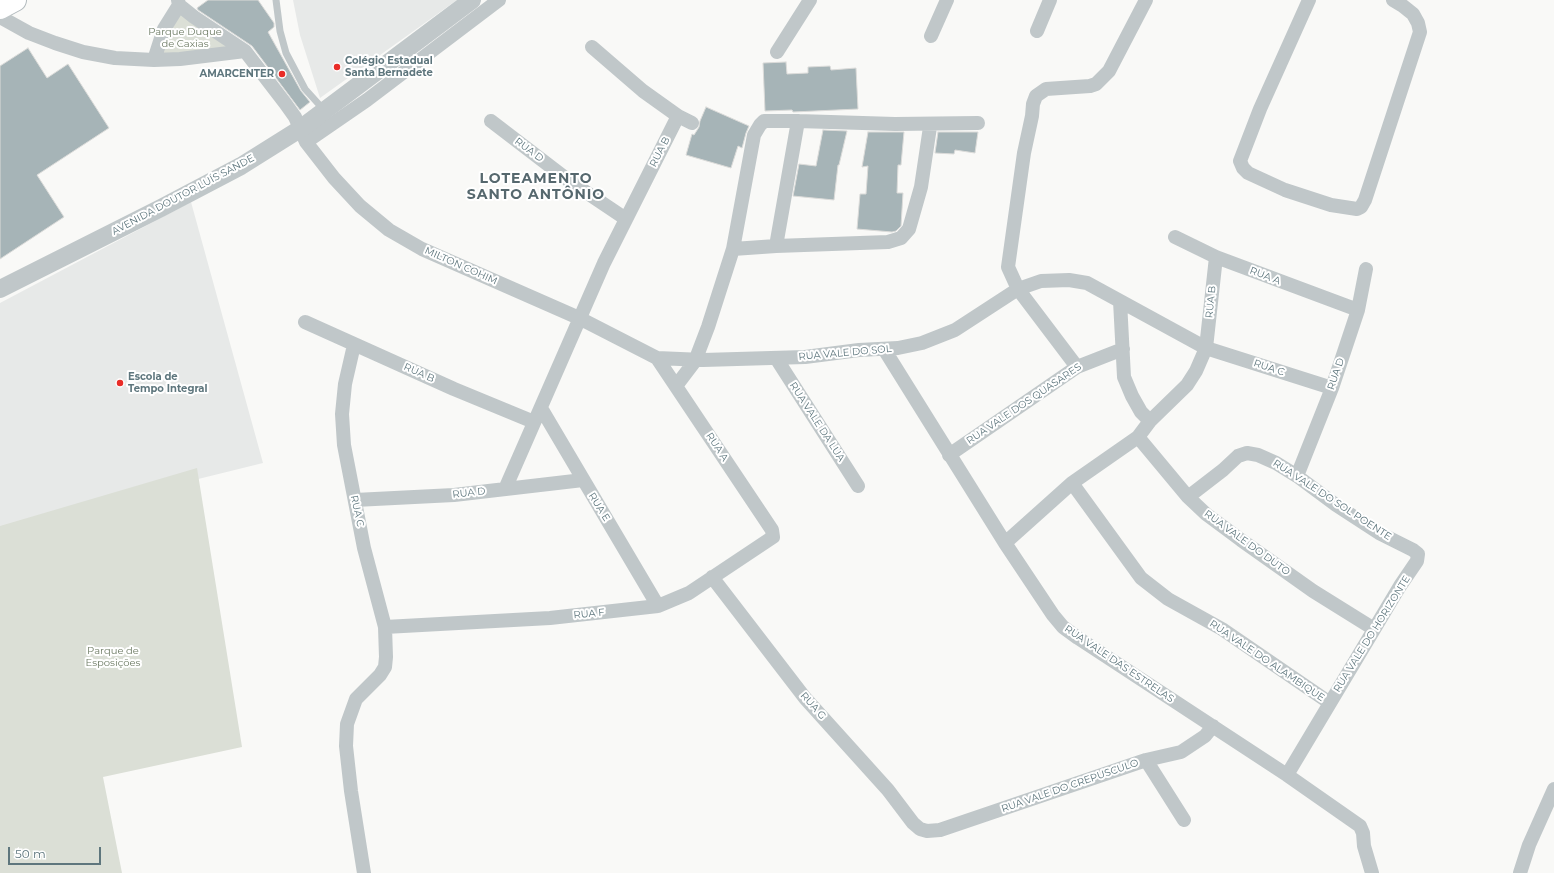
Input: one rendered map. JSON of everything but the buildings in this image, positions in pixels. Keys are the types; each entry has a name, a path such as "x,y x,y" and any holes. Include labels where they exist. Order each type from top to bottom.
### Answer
{"main road":[{"path":"0,8 15,0"}],"street":[{"name":"AVENIDA DOUTOR LUÍS SANDE","path":"0,289 303,136 324,110 380,70 472,0"},
{"path":"303,136 367,100 499,0"},
{"path":"778,52 810,0"},
{"path":"931,36 947,0"},
{"path":"1037,31 1050,0"},
{"path":"1077,367 1018,289 1008,267 1024,153 1035,98 1039,93 1046,89 1090,86 1096,84 1109,71 1146,0"},
{"path":"1309,0 1260,109 1240,161 1245,170 1252,176 1285,190 1331,205 1356,208 1361,207 1363,204 1420,32 1418,23 1413,14 1393,0"},
{"path":"154,60 164,29 179,2"},
{"name":"MILTON COHIM","path":"179,2 194,17 245,50 286,104 295,117 303,136 334,178 360,206 389,230 422,249 579,318 657,358"},
{"path":"0,17 29,34 83,52 115,58 154,60 208,56 245,50"},
{"path":"592,47 643,91 678,116 692,123"},
{"name":"RUA B","path":"505,489 579,318 626,219 678,116"},
{"path":"776,246 798,120"},
{"path":"676,386 695,360 703,344 733,249 754,135 764,121 798,120 895,124 978,123"},
{"name":"RUA D","path":"491,121 568,180 626,219"},
{"path":"733,249 888,242 897,240 906,234 909,229 921,187 930,127 929,124"},
{"name":"RUA A","path":"1175,237 1216,257 1358,310"},
{"name":"RUA B","path":"1005,543 1072,484 1138,437 1150,421 1187,386 1196,371 1206,348 1216,257"},
{"name":"RUA D","path":"1297,476 1332,388 1358,310 1366,269"},
{"name":"RUA VALE DO SOL","path":"657,358 695,360 805,357 859,350 884,349 922,343 955,330 1018,289 1041,281 1069,280 1087,283 1120,301"},
{"path":"1120,301 1124,377 1141,412 1150,421"},
{"name":"RUA C","path":"1120,301 1206,348 1332,388"},
{"name":"RUA B","path":"305,322 454,389 534,422"},
{"name":"RUA C","path":"354,345 345,384 342,414 344,445 364,548 385,628 386,657 385,667 356,699 346,724 346,746 350,791 364,873"},
{"name":"RUA VALE DAS ESTRELAS","path":"884,349 1005,543 1053,615 1063,627 1287,775 1350,819 1362,829 1364,846 1372,873"},
{"name":"RUA VALE DOS QUASARES","path":"949,455 1077,367 1123,349"},
{"name":"RUA A","path":"657,358 772,530 773,537"},
{"name":"RUA VALE DA LUA","path":"776,358 858,486"},
{"name":"RUA E","path":"541,408 658,606"},
{"name":"RUA VALE DO DUTO","path":"1138,437 1188,498 1206,514 1307,587 1374,629"},
{"name":"RUA VALE DO SOL POENTE","path":"1188,498 1243,453 1258,455 1276,463 1379,533 1418,554"},
{"name":"RUA D","path":"355,500 454,495 583,480"},
{"name":"RUA VALE DO ALAMBIQUE","path":"1072,484 1141,578 1168,599 1222,629 1330,703"},
{"name":"RUA F","path":"385,628 550,618 658,606 689,593 773,537"},
{"name":"RUA VALE DO HORIZONTE","path":"1287,775 1374,629 1417,561 1418,554"},
{"name":"RUA G","path":"712,578 805,698 859,756 910,819 920,829"},
{"name":"RUA VALE DO CREPUSCULO","path":"920,829 927,831 940,830 1146,760 1181,752 1205,736 1213,726"},
{"path":"1146,760 1184,820"},
{"path":"1520,873 1529,845 1554,789"}],"lane":[{"path":"276,0 279,24 286,54 305,89 324,110"}],"shaded area":[{"name":"Colégio Estadual Santa Bernadete","path":"293,0 457,0 320,98 300,35"},
{"name":"Escola de Tempo Integral","path":"191,202 263,463 0,528 0,303"}],"green space":[{"name":"Parque Duque de Caxias","path":"179,5 245,50 154,60"},
{"name":"Parque de Esposições","path":"197,468 242,747 103,777 122,873 0,873 0,526"}],"place":[{"name":"Colégio Estadual Santa Bernadete","path":"337,67"},
{"name":"AMARCENTER","path":"282,74"},
{"name":"Escola de Tempo Integral","path":"120,383"}],"district":[{"name":"LOTEAMENTO SANTO ANTÔNIO","path":"536,188"}]}
